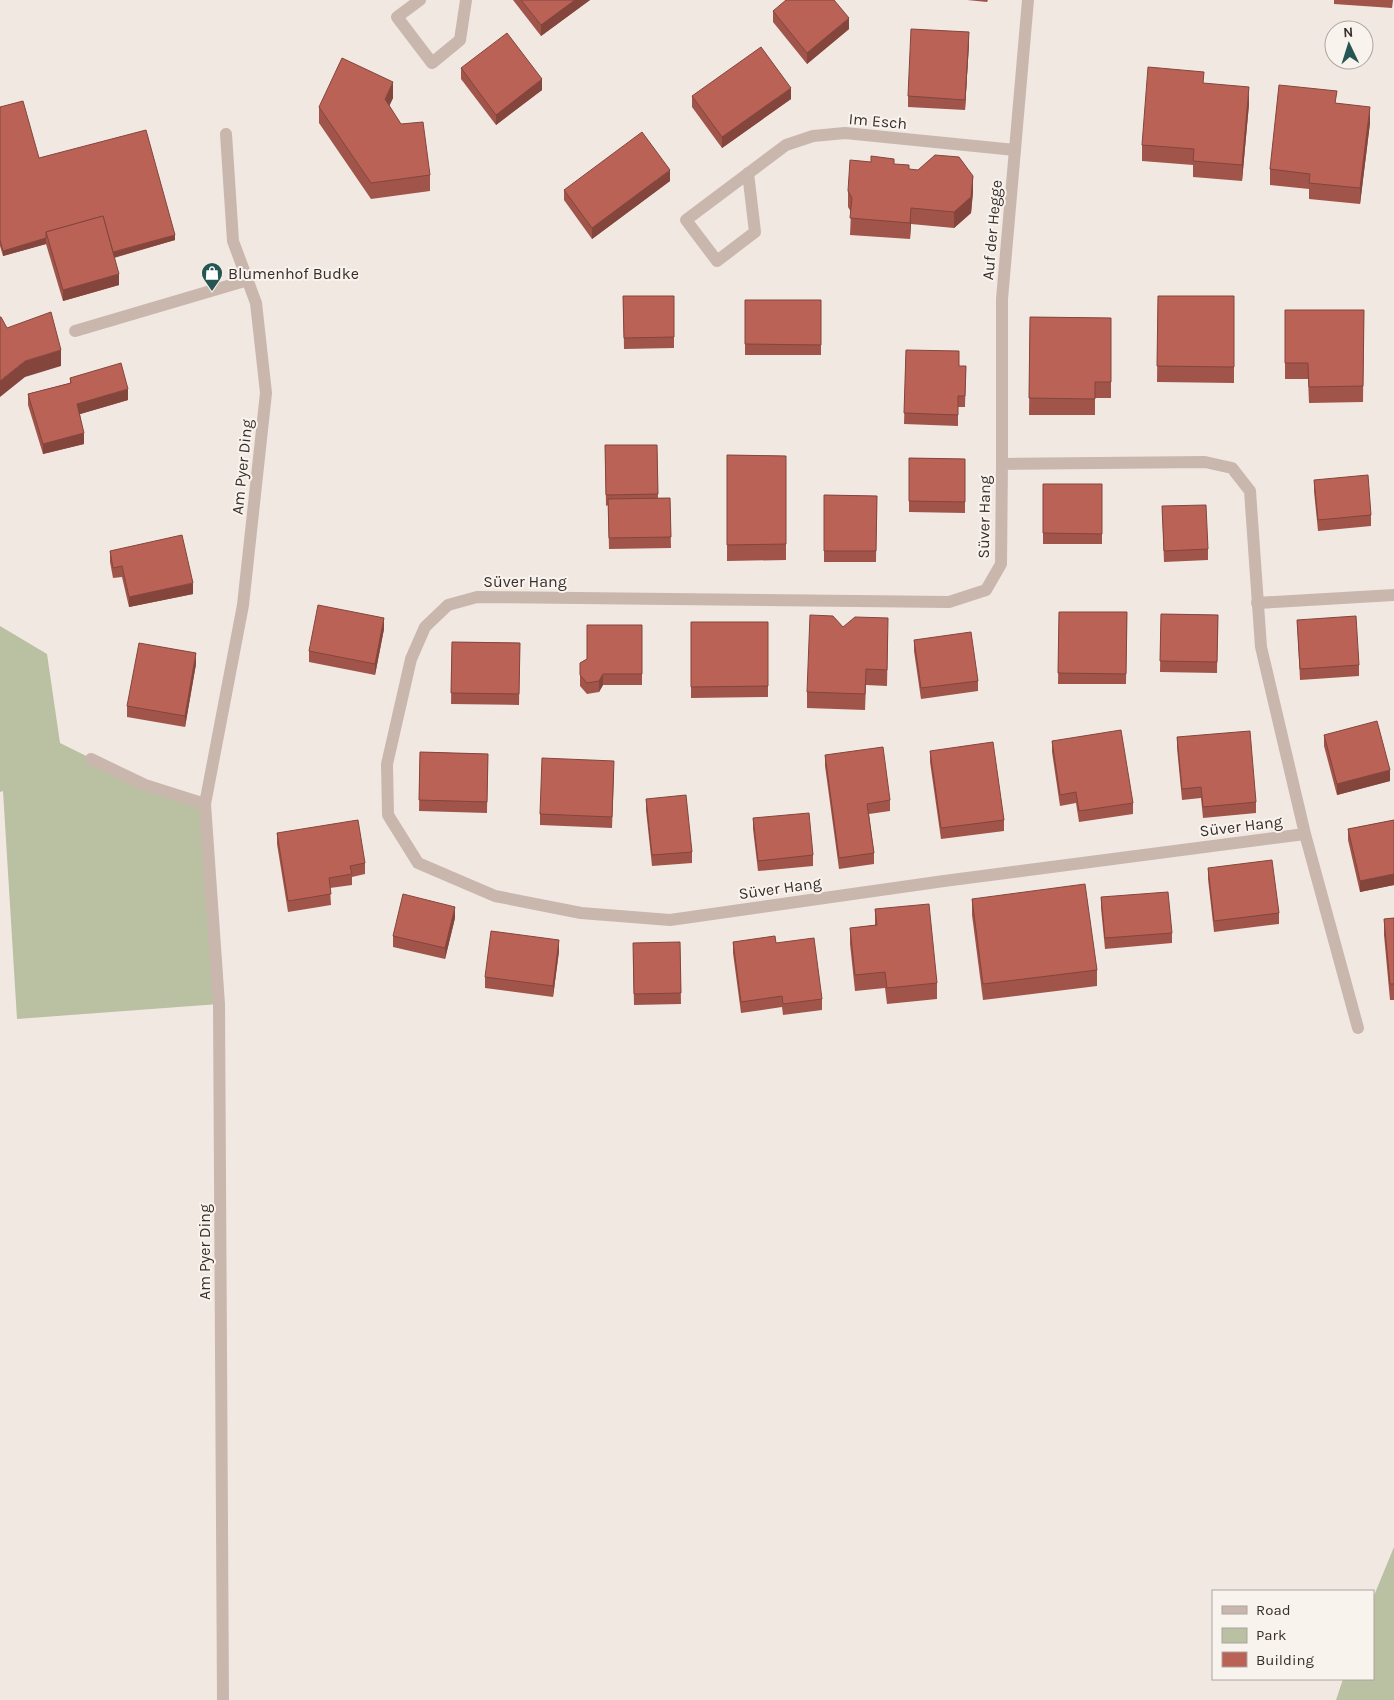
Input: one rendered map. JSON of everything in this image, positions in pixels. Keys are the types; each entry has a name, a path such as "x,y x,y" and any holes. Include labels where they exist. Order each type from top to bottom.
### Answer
{"street":[{"path":"420,0 397,17 432,63 460,40 466,0"},
{"name":"Auf der Hegge","path":"1002,464 1002,299 1028,0"},
{"name":"Im Esch","path":"748,173 755,232 717,261 686,220 748,173 786,145 813,136 845,133 1015,150"},
{"name":"Am Pyer Ding","path":"223,1700 219,1004 205,804 243,605 266,392 256,304 233,242 226,134"},
{"path":"75,331 248,280"},
{"name":"Süver Hang","path":"1305,834 944,881 670,920 581,913 495,896 418,864 388,815 387,764 411,659 425,627 448,605 477,597 949,602 986,590 1001,564 1002,464 1205,462 1232,468 1250,491 1261,647 1305,834 1358,1028"},
{"path":"1258,603 1394,595"},
{"path":"91,759 145,785 205,804"}],"green space":[{"path":"0,626 47,654 60,743 145,785 205,804 219,1004 17,1019 3,791 0,792"},
{"path":"1394,1547 1394,1700 1336,1700 1343,1680 1374,1680 1374,1596"}],"building":[{"path":"521,0 575,0 541,25"},
{"path":"786,0 834,0 849,18 807,53 773,11"},
{"path":"911,29 969,32 965,100 908,96"},
{"path":"507,33 542,79 496,115 461,68"},
{"path":"761,47 791,88 722,137 692,96"},
{"path":"342,58 393,82 385,99 401,124 423,122 430,175 371,183 319,107"},
{"path":"1148,67 1204,72 1203,83 1249,87 1242,165 1193,161 1194,149 1142,145"},
{"path":"1279,85 1337,91 1335,103 1370,107 1360,188 1309,183 1310,174 1270,169"},
{"path":"23,101 39,158 146,130 175,235 113,252 103,216 46,232 46,238 3,251 0,240 0,107"},
{"path":"642,132 670,170 592,228 564,190"},
{"path":"935,155 959,157 973,176 971,197 954,212 911,208 910,223 850,218 852,198 848,191 850,160 871,162 871,156 894,159 894,164 909,165 909,169 918,170"},
{"path":"103,216 119,274 63,290 46,232"},
{"path":"623,296 674,296 674,337 624,338"},
{"path":"1158,296 1234,296 1234,367 1157,366"},
{"path":"745,300 821,300 821,345 745,344"},
{"path":"1285,310 1364,310 1363,386 1309,387 1308,363 1285,363"},
{"path":"51,312 61,350 25,361 0,381 0,317 7,328"},
{"path":"1030,317 1111,318 1111,382 1095,382 1095,399 1029,398"},
{"path":"906,350 959,351 959,366 966,366 965,396 958,396 958,415 904,413"},
{"path":"121,363 128,389 77,404 84,433 43,444 28,394 71,383 70,378"},
{"path":"605,445 657,445 658,494 606,495"},
{"path":"727,455 786,456 786,544 727,545"},
{"path":"909,458 965,459 965,502 909,501"},
{"path":"1368,475 1371,515 1318,520 1314,480"},
{"path":"1043,484 1102,484 1102,534 1043,533"},
{"path":"824,495 877,496 876,551 824,551"},
{"path":"670,498 671,537 609,538 608,499"},
{"path":"1206,505 1208,549 1164,551 1162,506"},
{"path":"182,535 193,583 129,597 122,566 113,568 110,551"},
{"path":"318,605 384,618 375,664 309,651"},
{"path":"1059,612 1127,612 1126,674 1058,673"},
{"path":"1161,614 1218,615 1217,662 1160,661"},
{"path":"810,615 833,616 843,627 855,617 888,618 887,670 866,669 865,694 807,692"},
{"path":"1356,616 1359,665 1300,669 1297,620"},
{"path":"691,622 768,622 768,686 691,687"},
{"path":"587,625 642,625 642,674 603,674 599,681 587,683 580,675 580,663 587,659"},
{"path":"971,632 978,681 921,688 914,640"},
{"path":"452,642 520,643 519,694 451,693"},
{"path":"139,643 196,653 185,716 127,706"},
{"path":"1377,721 1390,770 1337,784 1324,735"},
{"path":"1121,730 1133,803 1079,811 1076,792 1060,795 1052,741"},
{"path":"1250,731 1256,802 1203,807 1201,787 1182,789 1177,737"},
{"path":"993,742 1004,820 941,828 930,751"},
{"path":"883,747 890,800 867,804 874,853 839,858 825,755"},
{"path":"420,752 488,754 487,802 419,800"},
{"path":"542,758 614,761 612,817 540,814"},
{"path":"686,795 692,852 652,855 646,799"},
{"path":"809,813 813,855 758,861 753,818"},
{"path":"358,820 365,863 350,866 352,874 329,878 331,894 288,901 277,833"},
{"path":"1394,820 1394,874 1360,881 1348,829"},
{"path":"1272,860 1279,913 1214,921 1208,868"},
{"path":"1085,884 1097,970 983,984 972,899"},
{"path":"1168,892 1172,933 1105,938 1101,897"},
{"path":"403,894 455,907 445,948 393,936"},
{"path":"929,904 937,983 887,988 885,972 855,975 850,928 877,925 875,909"},
{"path":"1394,918 1394,984 1390,984 1384,919"},
{"path":"491,931 559,940 553,986 485,977"},
{"path":"775,936 776,943 814,938 822,999 783,1004 782,996 741,1002 733,942"},
{"path":"680,942 681,993 634,994 633,943"}],"place":[{"name":"Blumenhof Budke","path":"212,292"}]}
